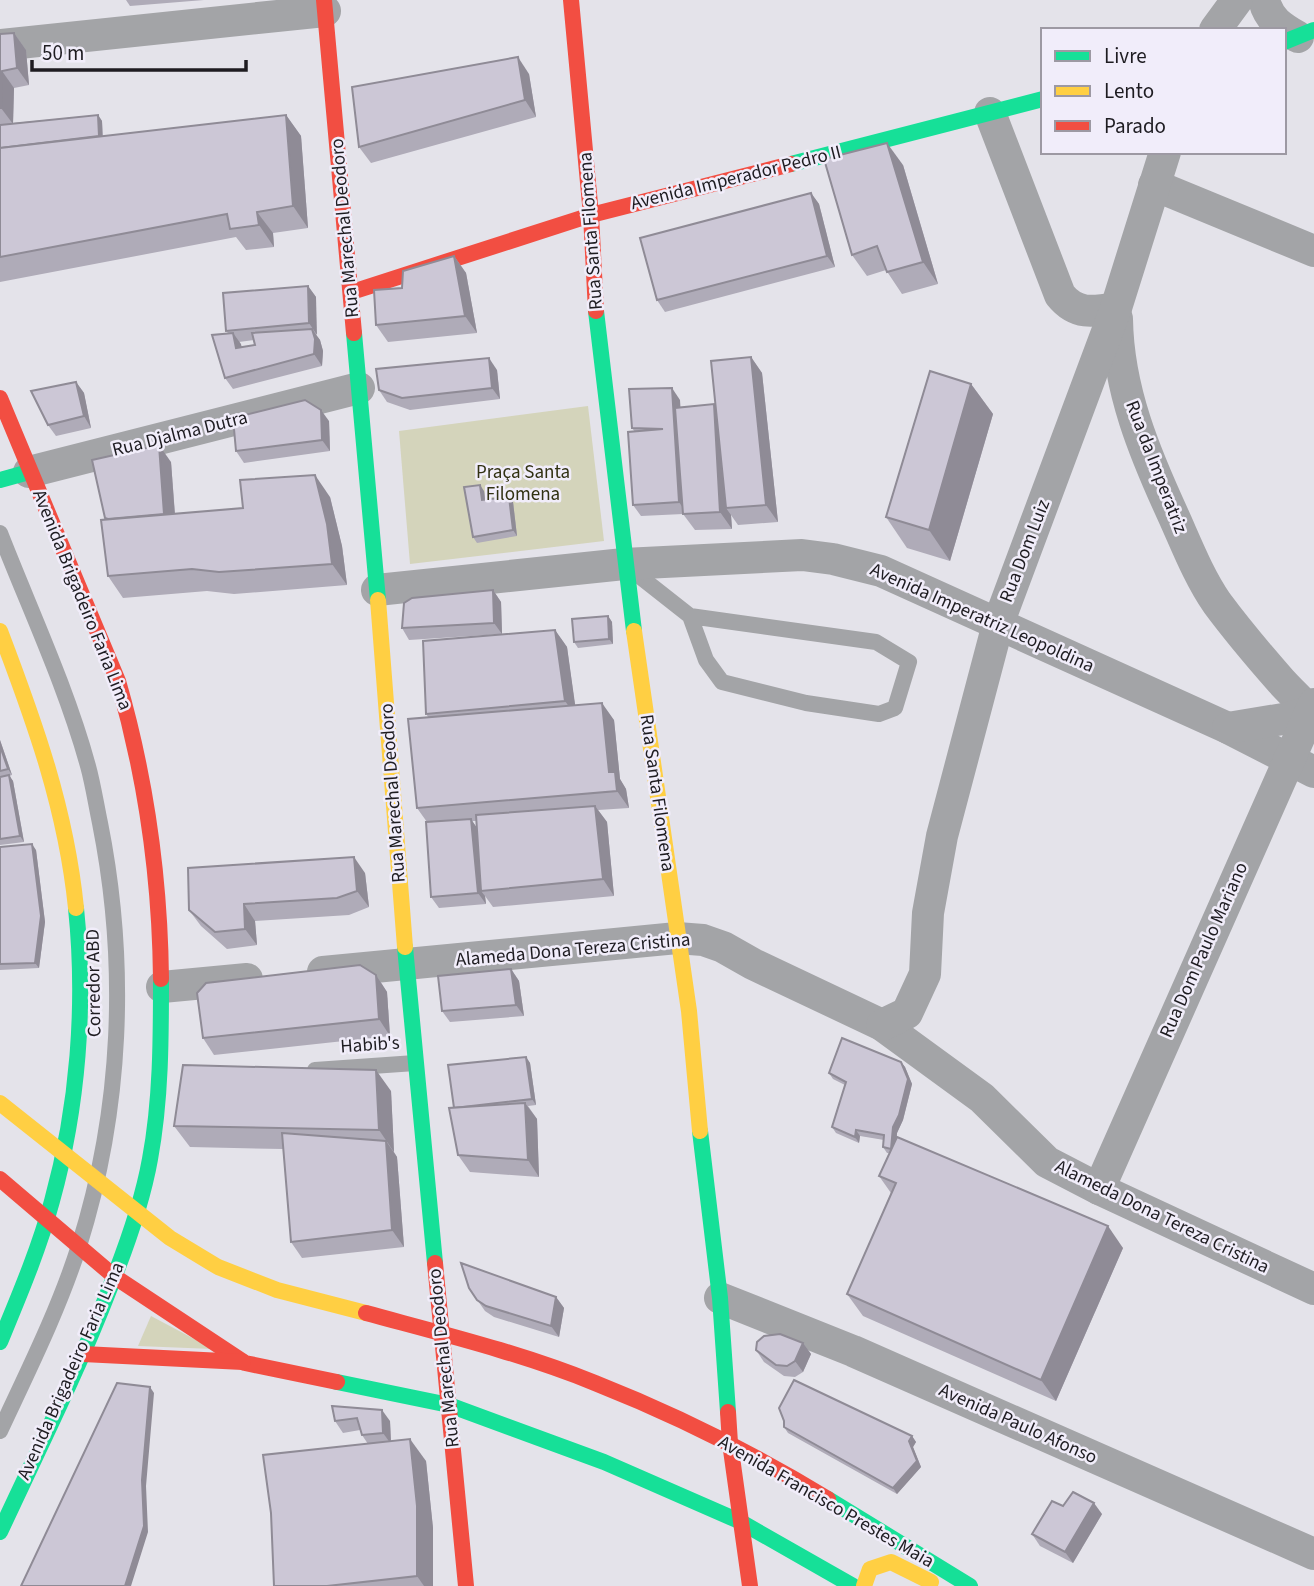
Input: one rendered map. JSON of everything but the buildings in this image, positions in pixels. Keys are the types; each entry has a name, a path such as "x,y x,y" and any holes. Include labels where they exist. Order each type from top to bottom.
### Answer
{"main road":[{"name":"Rua Santa Filomena","path":"571,0 591,215 598,340 624,564 689,1011 720,1298 730,1443 750,1586"},
{"name":"Rua Marechal Deodoro","path":"324,6 352,292 406,965 466,1586"},
{"name":"Avenida Imperador Pedro II","path":"352,292 591,215 1041,100"},
{"name":"Avenida Brigadeiro Faria Lima","path":"0,398 15,476 118,681 134,728 144,775 153,856 163,987 166,1076 149,1162 116,1277 0,1532"},
{"path":"0,631 34,719 52,777 68,846 77,906 80,958 78,1057 63,1152 36,1251 0,1342"},
{"name":"Avenida Francisco Prestes Maia","path":"0,1103 136,1211 218,1268 250,1281 528,1359 595,1383 730,1443 783,1472 970,1586"},
{"path":"0,1179 116,1277 245,1363"},
{"path":"83,1354 245,1363 449,1405 604,1462 739,1521 853,1586"},
{"name":"Avenida Francisco Prestes Maia","path":"864,1586 870,1569 891,1562 940,1586"}],"street":[{"path":"1216,28 1237,0"},
{"path":"1264,0 1267,13 1276,24 1284,28"},
{"path":"0,45 324,6"},
{"path":"990,113 1060,295 1073,309 1083,312 1116,308"},
{"name":"Rua Dom Luiz","path":"882,1025 907,1013 925,974 928,913 942,835 998,624 1116,308 1164,154"},
{"path":"1154,185 1314,251"},
{"name":"Rua da Imperatriz","path":"1116,308 1117,345 1122,376 1138,432 1197,568 1237,628 1280,680 1313,710"},
{"name":"Rua Djalma Dutra","path":"15,476 359,388"},
{"name":"Avenida Imperatriz Leopoldina","path":"377,590 624,564 802,555 833,559 881,571 1228,728 1301,766"},
{"path":"1228,728 1289,718 1313,710"},
{"name":"Rua Dom Paulo Mariano","path":"1099,1189 1301,766 1313,710"},
{"name":"Alameda Dona Tereza Cristina","path":"163,987 677,938 703,940 723,947 882,1025 982,1098 1047,1162 1314,1289"},
{"name":"Avenida Paulo Afonso","path":"720,1298 853,1351 1314,1554"}],"lane":[{"name":"Corredor ABD","path":"0,533 70,709 89,768 113,900 118,989 116,1057 97,1179 68,1278 0,1431"},
{"path":"624,564 691,617 876,642 909,662 895,708 879,714 806,703 722,682 706,660 691,617"},
{"path":"668,1009 689,1011"},
{"name":"Habib's","path":"293,1072 417,1063"}],"green space":[{"name":"Praça Santa Filomena","path":"588,406 604,541 410,564 399,431"},
{"path":"151,1316 213,1349 138,1346"}],"traffic: fast":[{"path":"1286,41 1314,30"},
{"path":"791,164 1041,100"},
{"path":"596,311 634,631"},
{"path":"354,333 378,600"},
{"path":"0,480 29,472"},
{"path":"0,1342 47,1219 68,1129 80,1019 76,908"},
{"path":"405,947 435,1263"},
{"path":"0,1532 84,1352 138,1209 147,1176 156,1114 161,979"},
{"path":"700,1131 720,1298 728,1412"},
{"path":"337,1382 449,1405 604,1462 739,1521 853,1586"},
{"path":"828,1499 970,1586"}],"traffic: slow":[{"path":"378,600 405,947"},
{"path":"0,631 37,733 57,801 76,908"},
{"path":"634,631 689,1011 700,1131"},
{"path":"0,1103 170,1238 218,1267 277,1290 366,1313"},
{"path":"864,1586 870,1569 891,1562 931,1582"}],"traffic: jam":[{"path":"324,0 354,333"},
{"path":"571,0 591,215 596,311"},
{"path":"352,292 591,215 791,164"},
{"path":"0,398 118,681 128,717 150,828 158,903 161,979"},
{"path":"0,1179 115,1277 245,1363 337,1382"},
{"path":"435,1263 466,1586"},
{"path":"366,1313 510,1353 595,1383 714,1436 828,1499"},
{"path":"83,1354 243,1362"},
{"path":"728,1412 750,1586"}]}
